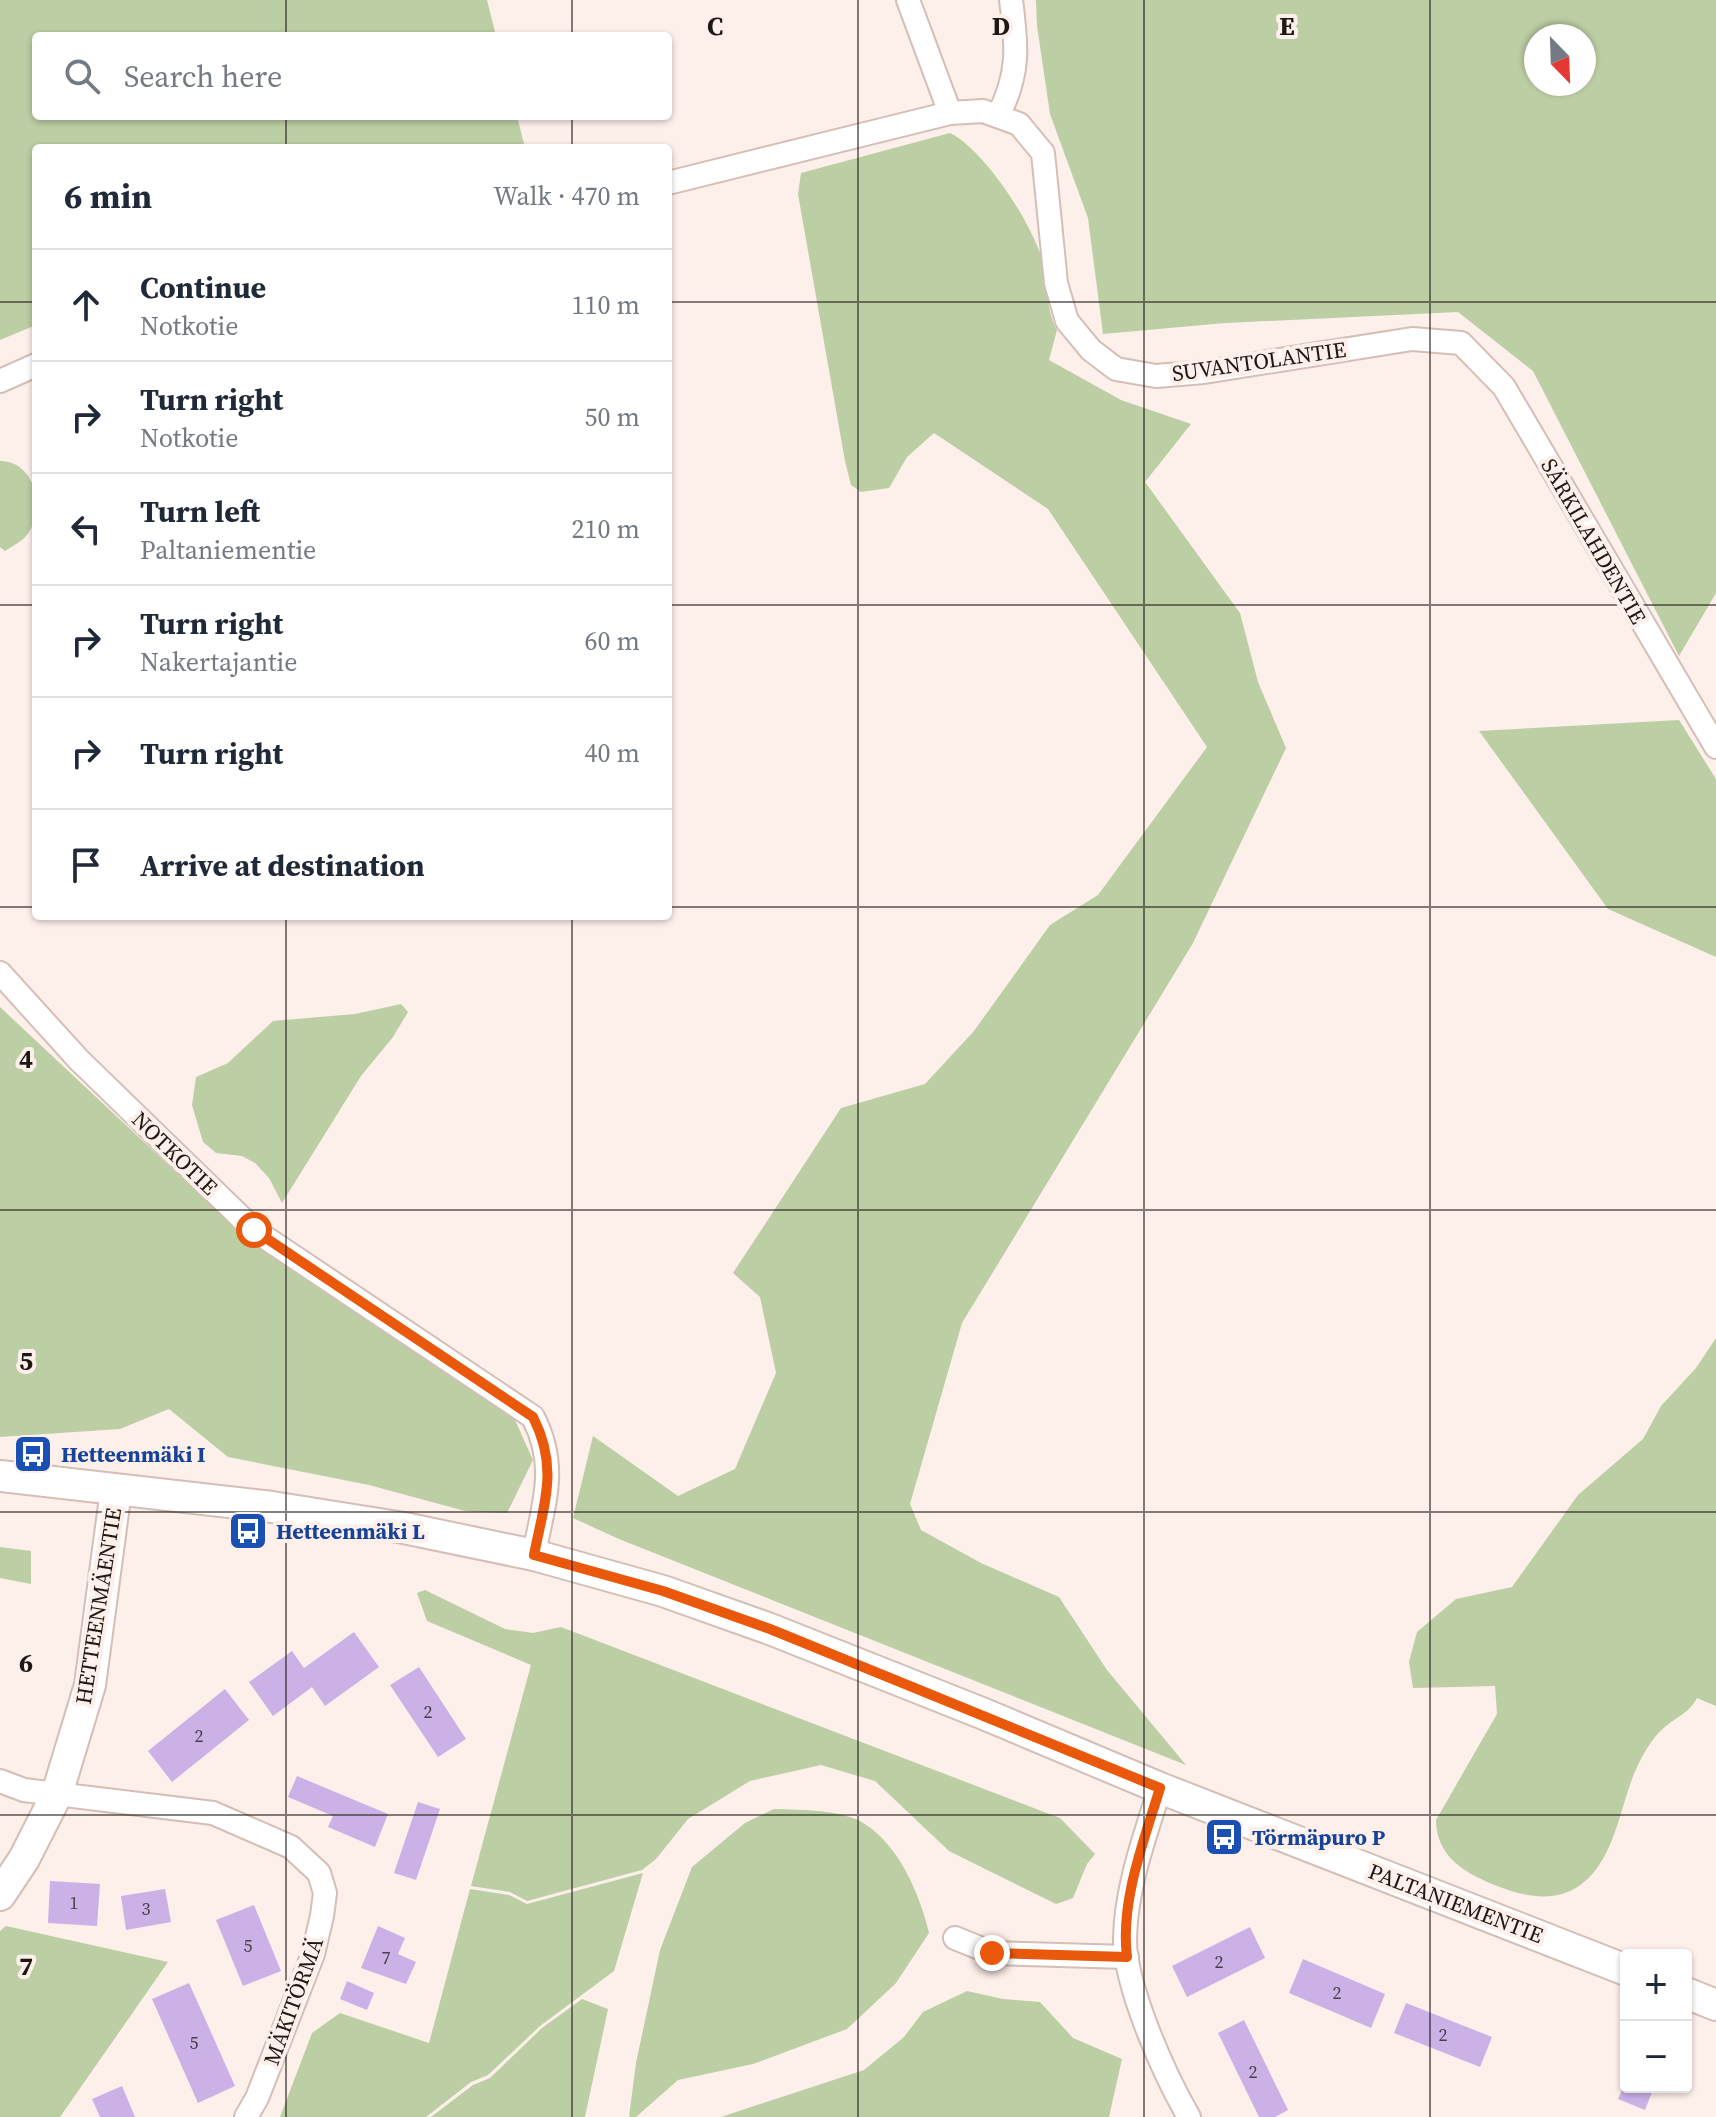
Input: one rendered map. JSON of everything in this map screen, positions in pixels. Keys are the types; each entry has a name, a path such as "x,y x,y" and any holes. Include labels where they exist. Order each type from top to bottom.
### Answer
{"street":[{"path":"908,0 950,113"},
{"path":"998,116 1011,90 1016,56 1011,0"},
{"name":"SUVANTOLANTIE","path":"672,182 950,113 983,111 1019,124 1043,153 1056,283 1067,321 1091,350 1116,369 1156,376 1204,372 1412,339 1461,343"},
{"name":"SÄRKILAHDENTIE","path":"1461,343 1504,387 1716,747"},
{"path":"0,381 32,367"},
{"name":"NOTKOTIE","path":"0,973 79,1060 254,1230 533,1417 542,1435 548,1459 546,1490 534,1555"},
{"name":"PALTANIEMENTIE","path":"0,1476 272,1507 404,1528 534,1555 663,1591 770,1629 1160,1788 1620,1968"},
{"name":"HETTEENMÄENTIE","path":"0,1895 24,1859 57,1794 90,1685 116,1490"},
{"name":"MÄKITÖRMÄ","path":"0,1781 24,1790 213,1813 291,1847 319,1873 325,1893 313,1954 257,2098 246,2117"},
{"path":"1160,1788 1132,1891 1125,1940 1148,2029 1189,2117"},
{"path":"955,1938 992,1953 1127,1957"},
{"path":"1692,1995 1716,2005"}],"green space":[{"path":"0,0 487,0 495,32 32,32 32,120 518,120 524,144 32,144 32,327 0,340"},
{"path":"1036,0 1716,0 1716,593 1679,656 1533,371 1458,312 1225,323 1103,334 1088,218 1050,114"},
{"path":"950,133 978,155 992,171 1019,210 1038,247 1057,330 1049,360 1121,400 1191,424 1145,482 1240,613 1258,682 1286,748 1193,943 962,1323 910,1504 921,1530 981,1563 1059,1597 1107,1670 1186,1765 573,1518 593,1436 678,1496 735,1469 776,1373 760,1297 733,1273 841,1108 925,1084 974,1031 1050,925 1098,895 1207,747 1048,509 934,433 907,457 889,488 861,492 851,485 798,194 801,173"},
{"path":"0,461 12,463 30,478 32,526 19,542 5,551 0,547"},
{"path":"1679,720 1716,779 1716,957 1608,909 1479,731"},
{"path":"401,1004 408,1012 393,1037 361,1076 282,1203 269,1178 255,1163 242,1156 216,1153 203,1142 192,1105 196,1077 228,1063 273,1021 355,1014"},
{"path":"0,1007 256,1247 307,1277 515,1420 533,1460 507,1513 465,1511 369,1485 228,1457 169,1409 120,1429 0,1437"},
{"path":"1716,1338 1716,1706 1697,1698 1652,1740 1634,1773 1609,1847 1585,1882 1554,1896 1519,1893 1501,1887 1455,1863 1439,1840 1436,1820 1497,1714 1495,1686 1413,1688 1409,1662 1417,1632 1456,1599 1512,1587 1578,1495 1643,1439 1661,1406 1696,1368"},
{"path":"0,1547 31,1551 31,1584 0,1578"},
{"path":"425,1590 505,1629 533,1633 561,1627 1060,1818 1095,1854 1087,1864 1073,1898 1056,1904 949,1851 875,1781 821,1765 750,1781 688,1819 656,1859 642,1870 527,1901 510,1892 471,1886 531,1665 427,1621 417,1593"},
{"path":"774,1809 821,1811 845,1815 865,1824 888,1845 907,1873 929,1933 896,1983 847,2029 753,2064 678,2080 636,2117 629,2117 636,2063 660,1950 692,1867 745,1823"},
{"path":"643,1873 614,1971 540,2026 488,2075 471,2082 426,2117 280,2117 312,2033 340,2013 429,2043 470,1889 509,1895 527,1904"},
{"path":"6,1926 168,1962 60,2117 0,2117 0,1931"},
{"path":"967,1991 1003,1999 1040,2002 1073,2038 1122,2059 1109,2117 721,2117 864,2070 904,2037 923,2012"},
{"path":"582,1999 608,2009 585,2117 431,2117 473,2085 490,2078 542,2028"}],"building":[{"path":"354,1632 379,1667 325,1706 312,1687 273,1716 249,1682 292,1651 304,1668"},
{"path":"419,1667 466,1739 438,1757 390,1685"},
{"path":"225,1689 249,1720 172,1782 148,1751"},
{"path":"297,1776 388,1814 375,1847 328,1827 333,1816 288,1797"},
{"path":"418,1802 440,1809 416,1880 394,1873"},
{"path":"50,1881 100,1884 97,1926 48,1923"},
{"path":"165,1889 171,1922 126,1930 121,1896"},
{"path":"254,1905 281,1971 243,1986 216,1920"},
{"path":"378,1926 405,1938 398,1954 416,1962 406,1984 361,1968"},
{"path":"1250,1927 1265,1958 1187,1997 1172,1966"},
{"path":"1303,1959 1385,1994 1371,2028 1289,1993"},
{"path":"347,1981 374,1993 367,2010 340,1999"},
{"path":"189,1983 235,2086 198,2103 152,1999"},
{"path":"1406,2003 1492,2037 1480,2067 1394,2033"},
{"path":"1244,2020 1288,2110 1275,2117 1259,2117 1218,2033"},
{"path":"122,2086 135,2117 100,2117 92,2099"},
{"path":"1621,2093 1652,2093 1645,2110 1618,2099"}],"place":[{"name":"Hetteenmäki I","path":"33,1454"},
{"name":"Hetteenmäki L","path":"248,1531"},
{"name":"Törmäpuro P","path":"1224,1837"}],"route":[{"path":"254,1230 533,1417 542,1435 548,1459 546,1490 534,1555 663,1591 770,1629 1160,1788 1132,1891 1125,1940 1127,1957 992,1953"}]}
